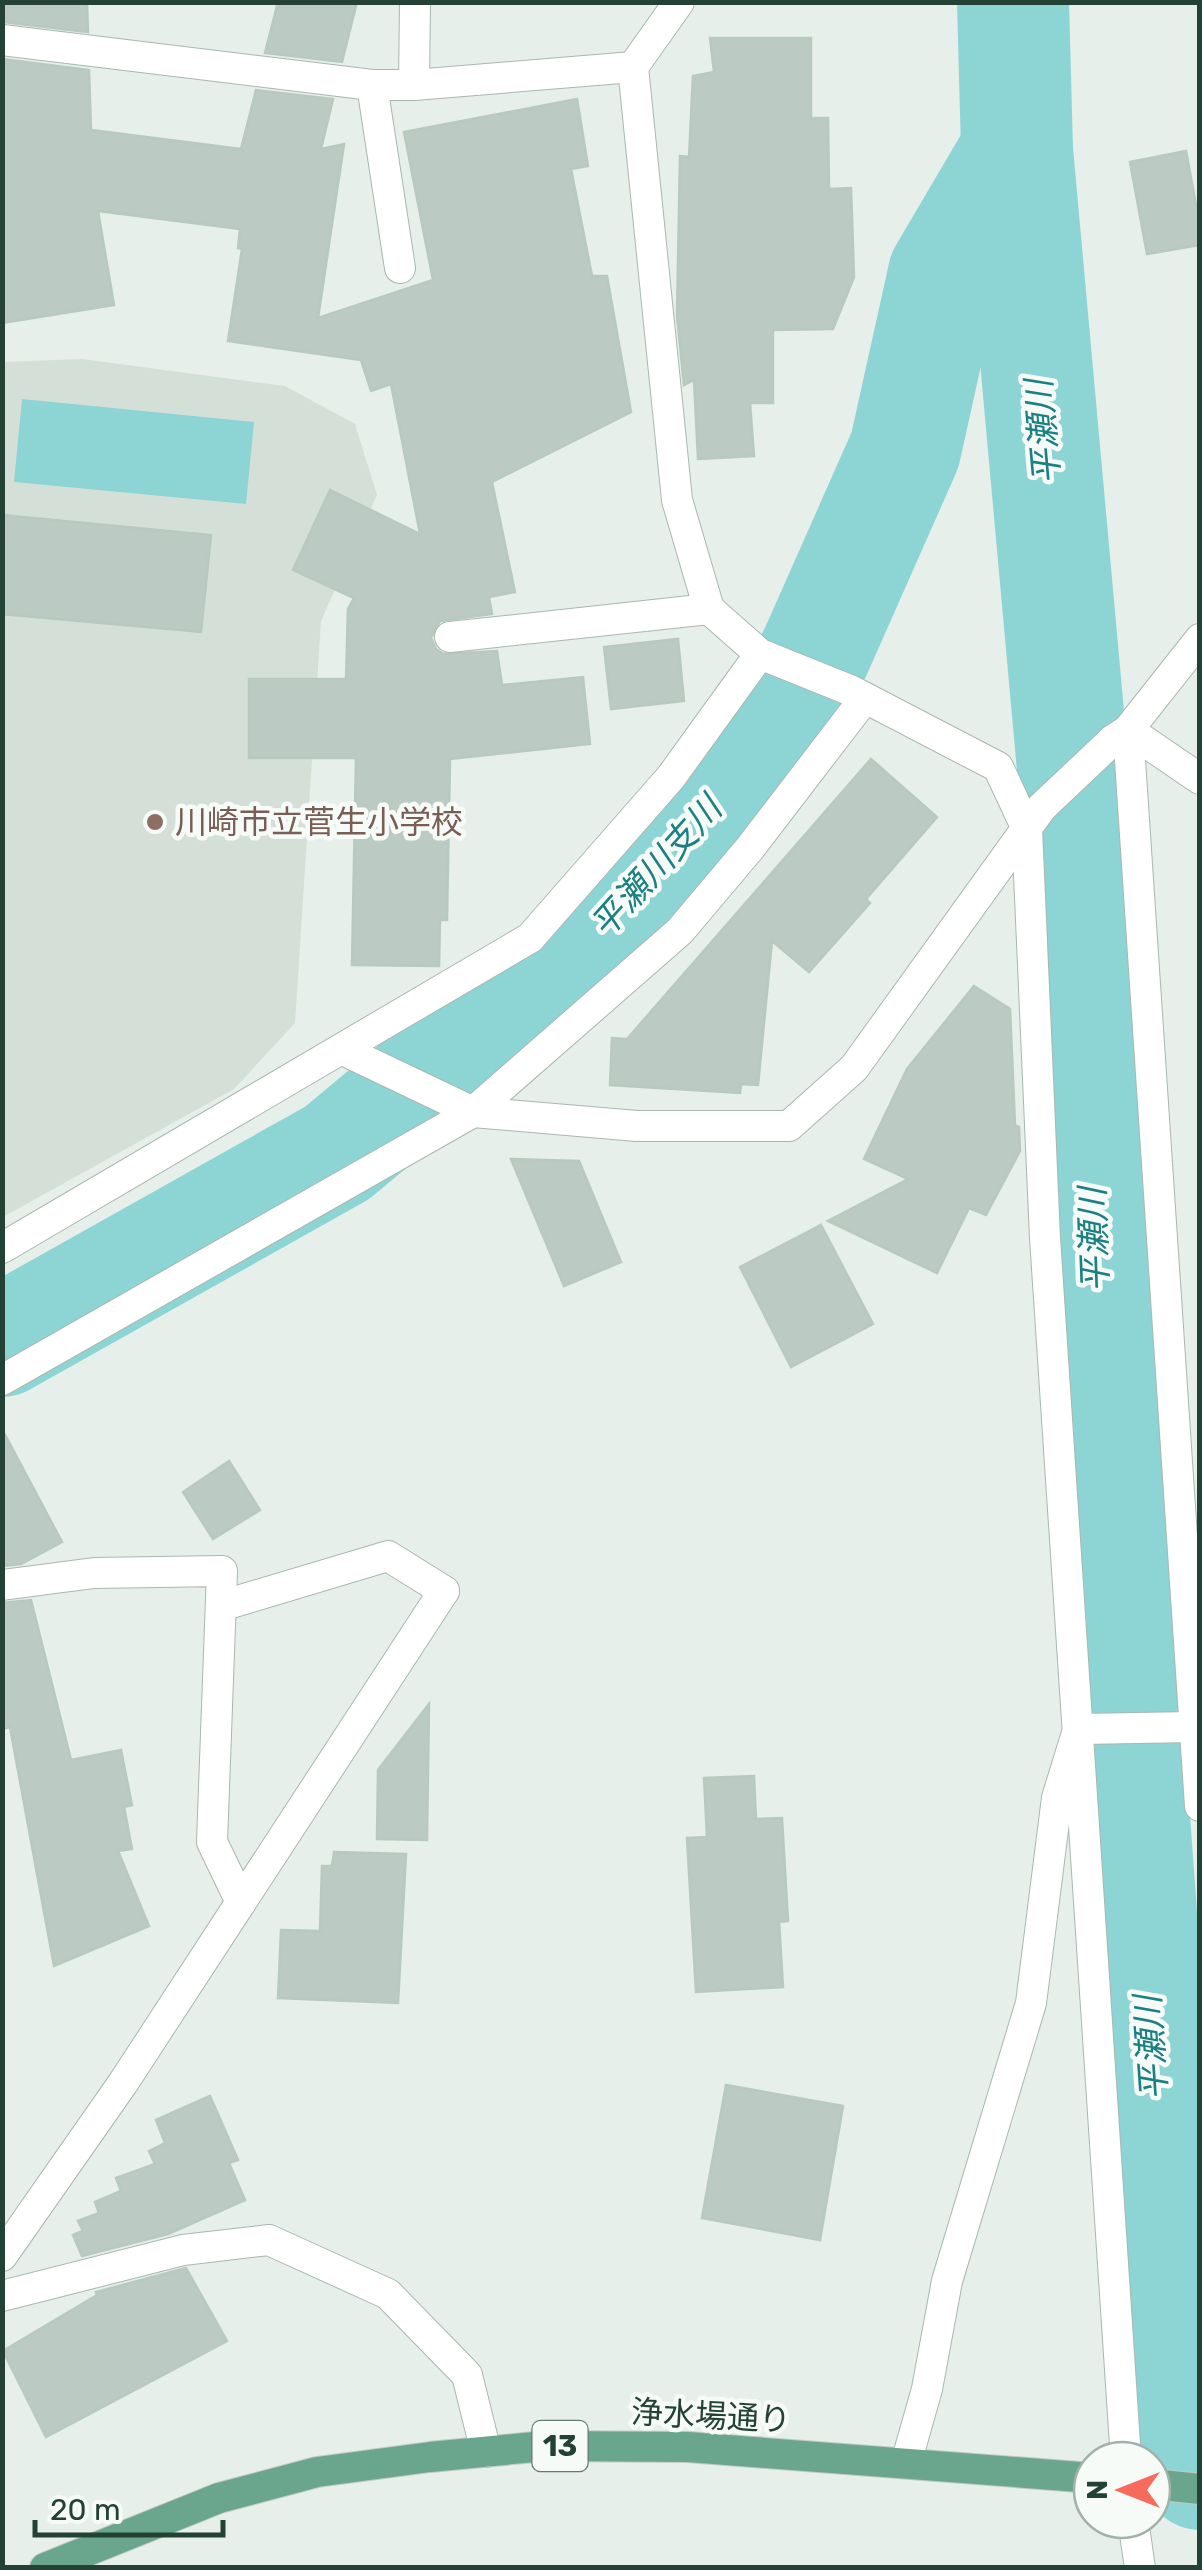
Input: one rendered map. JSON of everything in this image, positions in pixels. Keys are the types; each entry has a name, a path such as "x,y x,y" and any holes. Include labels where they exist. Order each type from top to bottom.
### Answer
{"main road":[{"name":"浄水場通り","path":"44,2568 219,2498 317,2472 545,2446 688,2447 1072,2476"},
{"path":"1172,2486 1200,2489"}],"street":[{"path":"414,85 415,2"},
{"path":"679,2 633,67 677,500 709,608 760,654 858,694 998,767 1034,818 1046,1238 1125,2440"},
{"path":"2,40 372,85 633,67"},
{"path":"372,85 400,268"},
{"path":"450,638 709,608"},
{"path":"343,1050 473,1112 638,1126 789,1126 854,1068 1034,818 1121,734 1200,639"},
{"path":"2,1248 530,938 671,777 760,654"},
{"path":"2,1380 473,1112 680,931 750,848 858,694"},
{"path":"1121,734 1200,779"},
{"path":"1121,734 1200,1806"},
{"path":"6,2240 123,2082 444,1591 388,1556 221,1606"},
{"path":"2,1585 94,1572 222,1571 212,1842 241,1902"},
{"path":"1079,1729 1194,1727"},
{"path":"906,2464 927,2390 946,2282 1031,2003 1057,1798 1079,1729"},
{"path":"2,2296 182,2250 269,2240 388,2294 467,2375 486,2452"},
{"path":"1136,2540 1140,2568"}],"shaded area":[{"name":"川崎市立菅生小学校","path":"82,359 285,386 355,424 377,495 321,621 295,1023 234,1089 3,1217 3,362"}],"water":[{"path":"22,399 254,422 246,504 14,482"}],"building":[{"path":"2,2 87,2 88,32 2,22"},
{"path":"278,2 357,2 342,62 265,53"},
{"path":"710,38 811,38 811,118 828,118 829,189 851,188 854,277 833,329 773,330 773,403 750,403 754,456 698,459 694,380 684,385 677,316 680,156 689,157 693,76 714,72"},
{"path":"2,59 89,70 91,130 241,149 256,90 333,99 321,149 344,144 318,318 433,280 404,132 577,99 588,166 571,169 592,276 607,276 631,412 492,482 515,592 489,597 492,614 440,621 431,638 443,654 497,651 502,685 583,677 590,744 450,759 447,920 440,920 439,966 352,965 356,758 249,758 249,679 346,679 348,609 354,598 293,570 330,490 420,534 391,384 371,391 361,360 228,341 242,249 238,248 240,229 98,211 114,305 2,323"},
{"path":"1186,151 1200,245 1147,254 1130,162"},
{"path":"2,515 211,535 201,632 2,614"},
{"path":"678,639 684,701 611,709 604,647"},
{"path":"871,759 937,817 866,899 870,903 809,972 772,941 758,1085 741,1084 740,1093 610,1085 612,1038 627,1039"},
{"path":"974,986 1010,1009 1015,1125 1019,1127 1020,1151 986,1215 969,1208 937,1273 828,1221 908,1179 864,1159 907,1069"},
{"path":"511,1159 579,1161 621,1262 564,1286"},
{"path":"821,1225 873,1324 791,1367 740,1267"},
{"path":"2,1429 62,1542 21,1564 2,1566"},
{"path":"229,1461 260,1510 213,1539 183,1492"},
{"path":"31,1600 71,1760 121,1750 132,1805 124,1807 132,1849 118,1851 149,1926 54,1966 10,1727 2,1729 2,1603"},
{"path":"429,1704 427,1840 377,1839 378,1770"},
{"path":"754,1776 756,1819 782,1818 788,1921 779,1922 783,1987 696,1992 687,1838 707,1837 704,1778"},
{"path":"334,1852 406,1854 398,2003 278,1998 281,1930 320,1931 322,1866 332,1866"},
{"path":"726,2085 843,2106 820,2240 702,2218"},
{"path":"210,2096 238,2160 229,2163 245,2200 168,2234 82,2256 73,2235 83,2231 78,2221 99,2213 95,2202 121,2191 116,2178 155,2164 149,2151 165,2143 156,2120"},
{"path":"186,2268 227,2341 46,2437 3,2351 97,2295 96,2292"}],"waterway":[{"name":"平瀬川","path":"1013,2 1017,150 1083,879 1093,1261 1177,2402 1200,2474"},
{"name":"平瀬川支川","path":"2,1341 337,1153 609,926 743,769 780,718 816,651 905,450 944,274 1017,150"}],"place":[{"name":"川崎市立菅生小学校","path":"155,822"}]}
